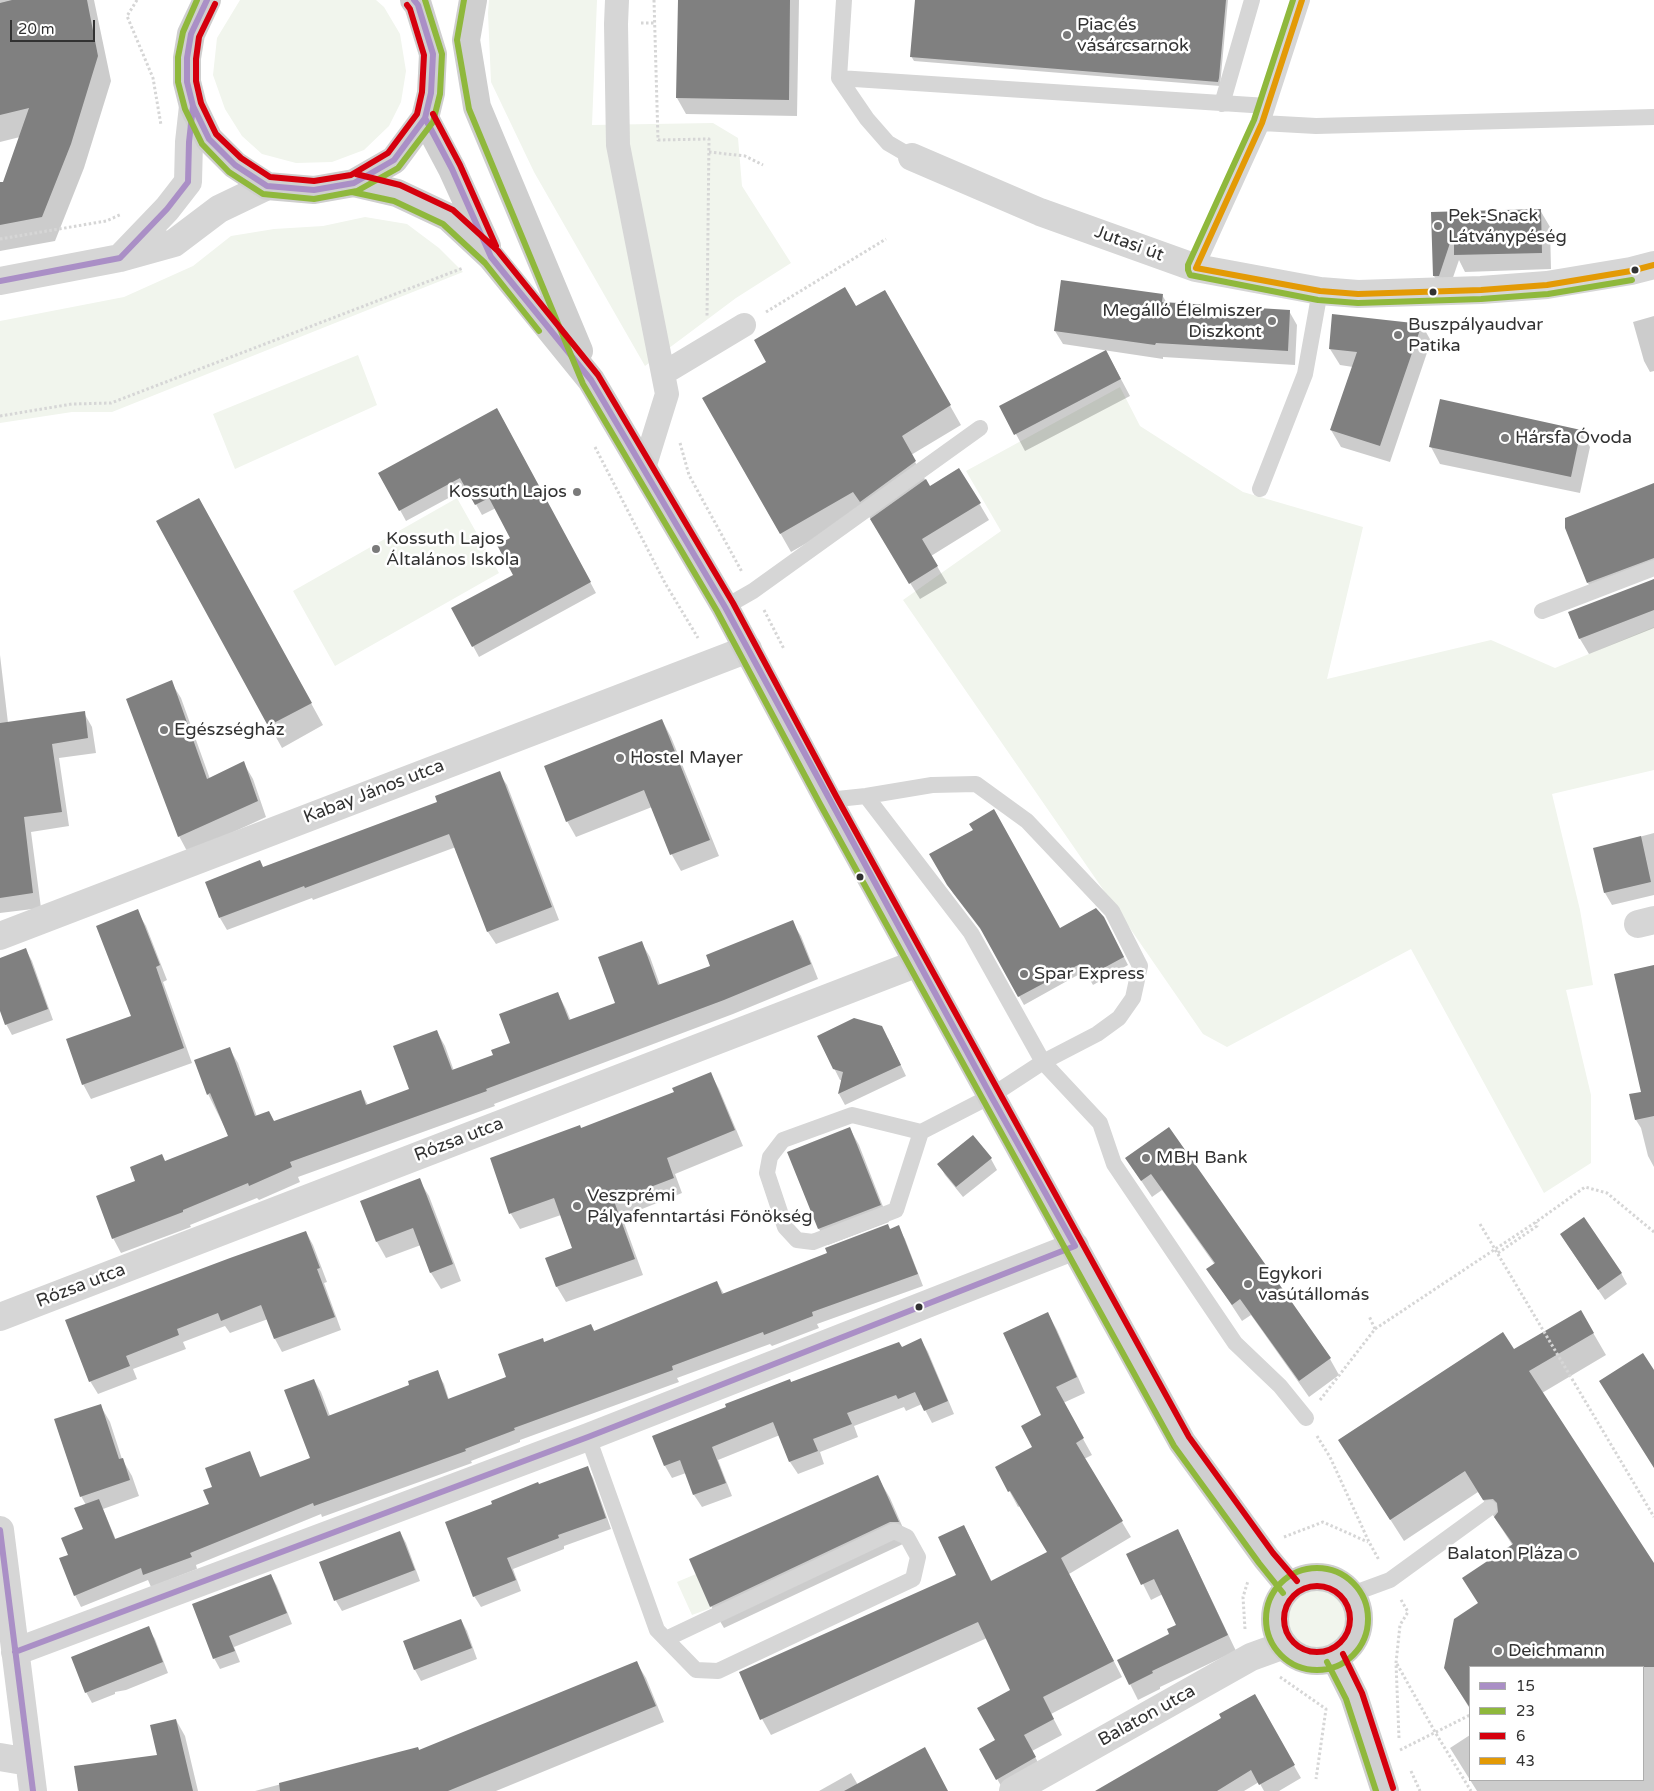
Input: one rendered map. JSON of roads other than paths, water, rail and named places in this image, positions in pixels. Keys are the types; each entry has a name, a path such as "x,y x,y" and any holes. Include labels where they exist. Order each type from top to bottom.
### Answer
{"main road":[{"path":"207,0 191,34 187,58 187,82 193,106 209,139 235,165 268,186 314,190 354,183 394,160 425,118 431,92 433,54 417,2"},
{"path":"473,0 466,40 477,107 591,380"},
{"path":"425,118 452,169 491,257"},
{"path":"354,183 397,193 448,217 491,257 591,380 725,607 828,800 1182,1442 1266,1558 1290,1587"},
{"path":"1322,1577 1339,1583 1352,1594 1358,1608 1359,1623 1356,1638 1347,1649 1335,1658 1321,1661 1307,1660 1294,1654 1284,1645 1278,1634 1275,1621 1276,1608 1290,1587 1305,1578 1322,1577"},
{"path":"1335,1658 1354,1696 1385,1791"}],"street":[{"path":"617,0 618,145 667,394 644,468"},
{"path":"120,258 167,209 188,182 189,142 193,106"},
{"name":"Jutasi út","path":"912,157 1040,212 1196,268 1320,291 1358,294 1481,290 1547,285 1654,265"},
{"path":"0,281 120,258 174,243 219,210 268,186"},
{"path":"664,374 744,325"},
{"name":"Kabay János utca","path":"0,936 748,649"},
{"name":"Rózsa utca","path":"0,1317 918,963"},
{"path":"15,1652 588,1437 1075,1246"},
{"path":"0,1530 33,1791"},
{"name":"Balaton utca","path":"1013,1791 1251,1657 1284,1645"},
{"path":"0,1757 29,1762"}],"lane":[{"path":"844,0 839,78 867,118 888,143 912,157"},
{"path":"1222,104 1252,0"},
{"path":"1196,268 1262,123 1302,0"},
{"path":"839,78 1266,106"},
{"path":"1262,123 1316,126 1654,117"},
{"path":"1260,489 1305,374 1320,291"},
{"path":"725,607 753,590 980,428"},
{"path":"1542,611 1654,568"},
{"path":"828,800 932,785 976,784 1027,821 1112,911 1140,966 1133,998 1119,1018 1097,1034 1043,1062 991,1096 921,1132 852,1115 783,1140 770,1157 768,1173 785,1227 797,1240 812,1242 896,1210 921,1132"},
{"path":"866,796 971,933 1043,1062 1100,1123 1114,1164 1235,1343 1280,1386 1306,1418"},
{"path":"588,1437 657,1630 696,1670 718,1670 913,1579 918,1556 907,1537 894,1531 666,1638"},
{"path":"1352,1594 1390,1580 1489,1508"}],"place":[{"name":"Piac és vásárcsarnok","path":"1067,35"},
{"name":"Pek-Snack Látványpéség","path":"1438,226"},
{"name":"Megálló Élelmiszer Diszkont","path":"1272,321"},
{"name":"Buszpályaudvar Patika","path":"1398,335"},
{"name":"Hársfa Óvoda","path":"1505,438"},
{"name":"Kossuth Lajos","path":"577,492"},
{"name":"Kossuth Lajos Általános Iskola","path":"376,549"},
{"name":"Egészségház","path":"164,730"},
{"name":"Hostel Mayer","path":"620,758"},
{"name":"Spar Express","path":"1024,974"},
{"name":"MBH Bank","path":"1146,1158"},
{"name":"Veszprémi Pályafenntartási Főnökség","path":"577,1206"},
{"name":"Egykori vasútállomás","path":"1248,1284"},
{"name":"Balaton Pláza","path":"1573,1554"},
{"name":"Deichmann","path":"1498,1651"}]}
